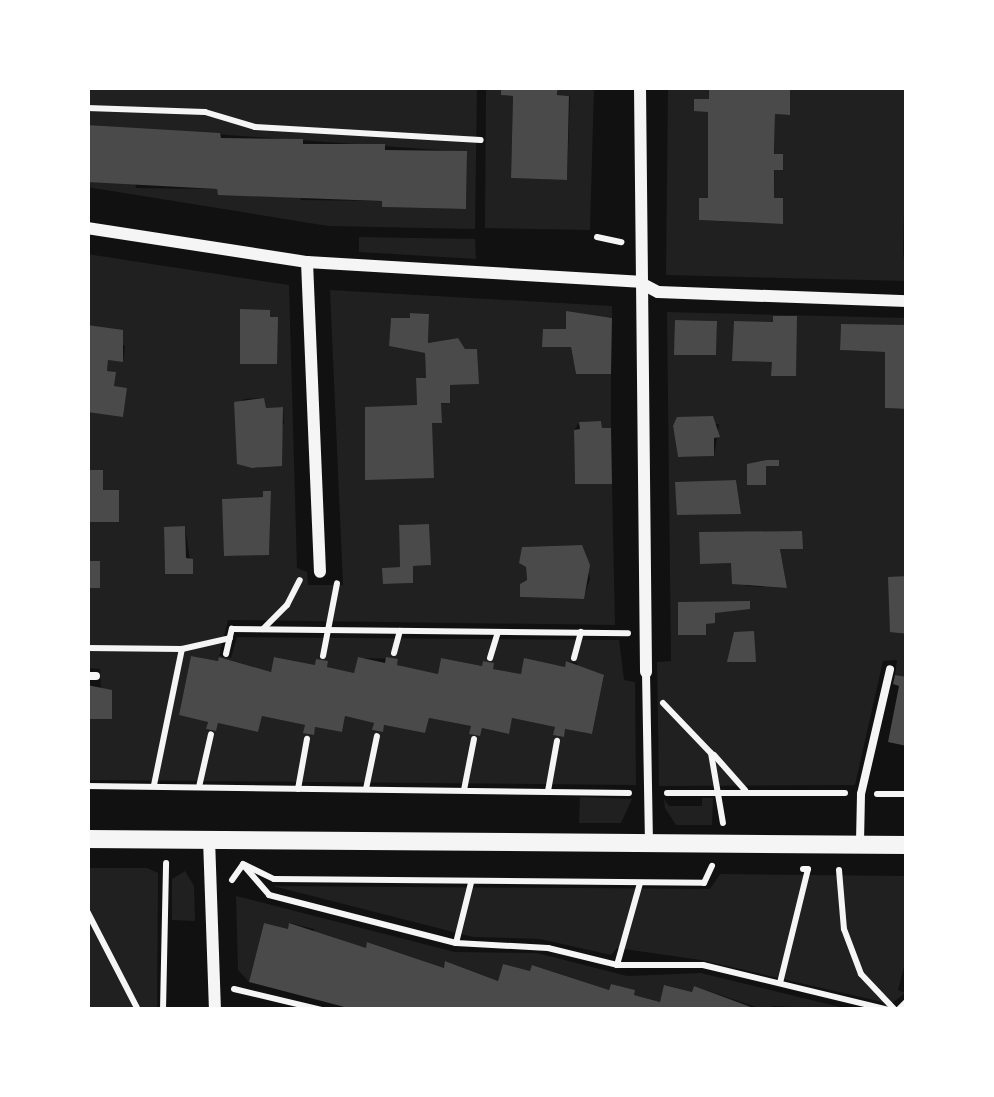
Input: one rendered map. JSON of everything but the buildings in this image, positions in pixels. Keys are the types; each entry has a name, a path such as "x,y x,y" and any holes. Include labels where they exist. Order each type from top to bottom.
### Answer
{"street":[{"path":"640,87 646,672"},
{"path":"87,227 307,262 639,282 658,292 907,301"},
{"path":"307,262 320,572"},
{"path":"87,838 907,844"},
{"path":"209,839 215,1010"}],"lane":[{"path":"860,844 861,794 890,669"},
{"path":"646,672 649,842"}],"path":[{"path":"87,108 205,112 255,127 481,140"},
{"path":"323,656 336,562"},
{"path":"263,628 297,590 302,571"},
{"path":"226,654 232,629 644,633"},
{"path":"394,653 400,631"},
{"path":"490,658 498,632"},
{"path":"574,658 581,632"},
{"path":"622,632 626,652"},
{"path":"87,648 182,650 230,638"},
{"path":"154,787 182,650"},
{"path":"648,688 747,792"},
{"path":"199,787 211,734"},
{"path":"366,789 377,736"},
{"path":"298,788 307,739"},
{"path":"464,790 474,740"},
{"path":"548,791 557,741"},
{"path":"711,753 722,792 723,824"},
{"path":"87,786 907,794"},
{"path":"146,863 243,864 274,879 640,883 704,883 712,866 722,867"},
{"path":"164,1010 166,863"},
{"path":"232,884 243,864"},
{"path":"243,864 269,895 456,944 548,947 617,965 703,965 894,1010"},
{"path":"780,983 808,869 787,868"},
{"path":"839,870 844,928 861,974 894,1010"},
{"path":"456,944 471,881"},
{"path":"617,965 640,883"},
{"path":"87,910 139,1010"},
{"path":"233,968 235,1010"},
{"path":"233,989 322,1010"},
{"path":"894,1010 907,1000"}],"shaded area":[{"path":"87,87 477,87 475,229 328,226 87,187 87,182 135,182 136,188 217,189 219,195 300,195 301,200 382,201 383,207 466,209 467,152 87,125"},
{"path":"486,87 501,87 501,95 513,96 511,178 567,180 570,96 558,95 558,87 594,87 590,230 485,228"},
{"path":"668,87 709,87 709,99 694,100 708,112 708,198 699,198 699,220 782,224 774,198 775,114 790,115 790,87 907,87 903,252 907,281 666,275"},
{"path":"359,237 475,239 476,259 359,252"},
{"path":"87,254 289,285 297,568 307,572 308,585 343,585 330,290 612,306 612,318 566,312 566,329 542,346 571,347 576,374 611,374 611,428 602,428 601,421 580,422 574,430 575,484 612,484 615,625 228,620 219,656 231,658 237,637 619,640 624,680 635,682 636,785 87,780 87,719 112,718 112,690 101,690 100,669 87,668 87,605 90,588 100,587 100,561 87,561 87,522 119,521 119,491 103,490 102,470 87,470 87,412 123,416 127,388 114,386 115,372 107,371 108,360 123,361 125,346 87,325","holes":["411,313 429,314 428,343 457,338 465,349 477,349 478,384 450,385 450,403 417,404 416,379 426,378 425,353 389,346 391,318 410,318","263,398 266,408 283,407 284,423 259,468 253,468 234,410 244,399","263,491 271,491 269,554 225,556 222,499 263,497","429,524 430,565 413,566 413,583 384,584 383,568 400,567 399,525","185,526 192,574 165,574 164,528","582,545 590,579 583,599 520,597 520,584 527,580 526,567 519,563 523,547","191,656 218,661 220,657 271,672 275,657 354,673 358,658 398,659 397,665 438,674 441,658 482,666 483,661 493,663 493,669 521,674 525,659 565,667 567,661 577,663 577,669 604,676 592,734 565,729 563,737 554,735 555,727 512,718 508,734 482,728 479,736 470,734 471,726 429,718 425,733 384,725 382,732 373,731 374,723 345,716 342,732 315,727 313,735 304,732 305,725 262,716 258,732 218,723 216,731 207,730 208,721 179,715"]},
{"path":"667,312 907,318 907,325 841,325 840,350 885,352 885,408 907,409 907,576 888,578 901,634 907,634 907,677 895,675 897,660 883,661 855,785 659,786 657,662 671,661","holes":["773,317 796,376 772,376 772,362 733,361 734,322 773,322","675,320 717,321 716,355 675,355","719,424 714,456 678,457 673,427","736,480 741,514 675,483","802,531 802,549 780,549 787,588 746,586 731,563 700,563 699,533"]},
{"path":"580,797 632,799 621,823 579,823"},
{"path":"702,798 713,798 712,825 676,825 665,808 664,799 669,806 702,806"},
{"path":"87,868 147,868 158,873 157,1010 87,1009"},
{"path":"185,871 194,886 195,921 172,920 172,879"},
{"path":"720,874 907,876 907,955 898,990 905,993 891,1004 701,960 617,948 611,955 540,939 473,937 273,886 710,889"},
{"path":"236,896 455,952 537,953 627,976 701,973 852,1010 773,1006 765,1010 694,986 692,992 665,985 660,1002 634,995 635,990 611,984 609,990 533,965 530,971 503,964 498,981 446,961 444,968 368,942 366,948 313,935 314,929 290,923 288,929 264,923 249,982 238,970"}]}
